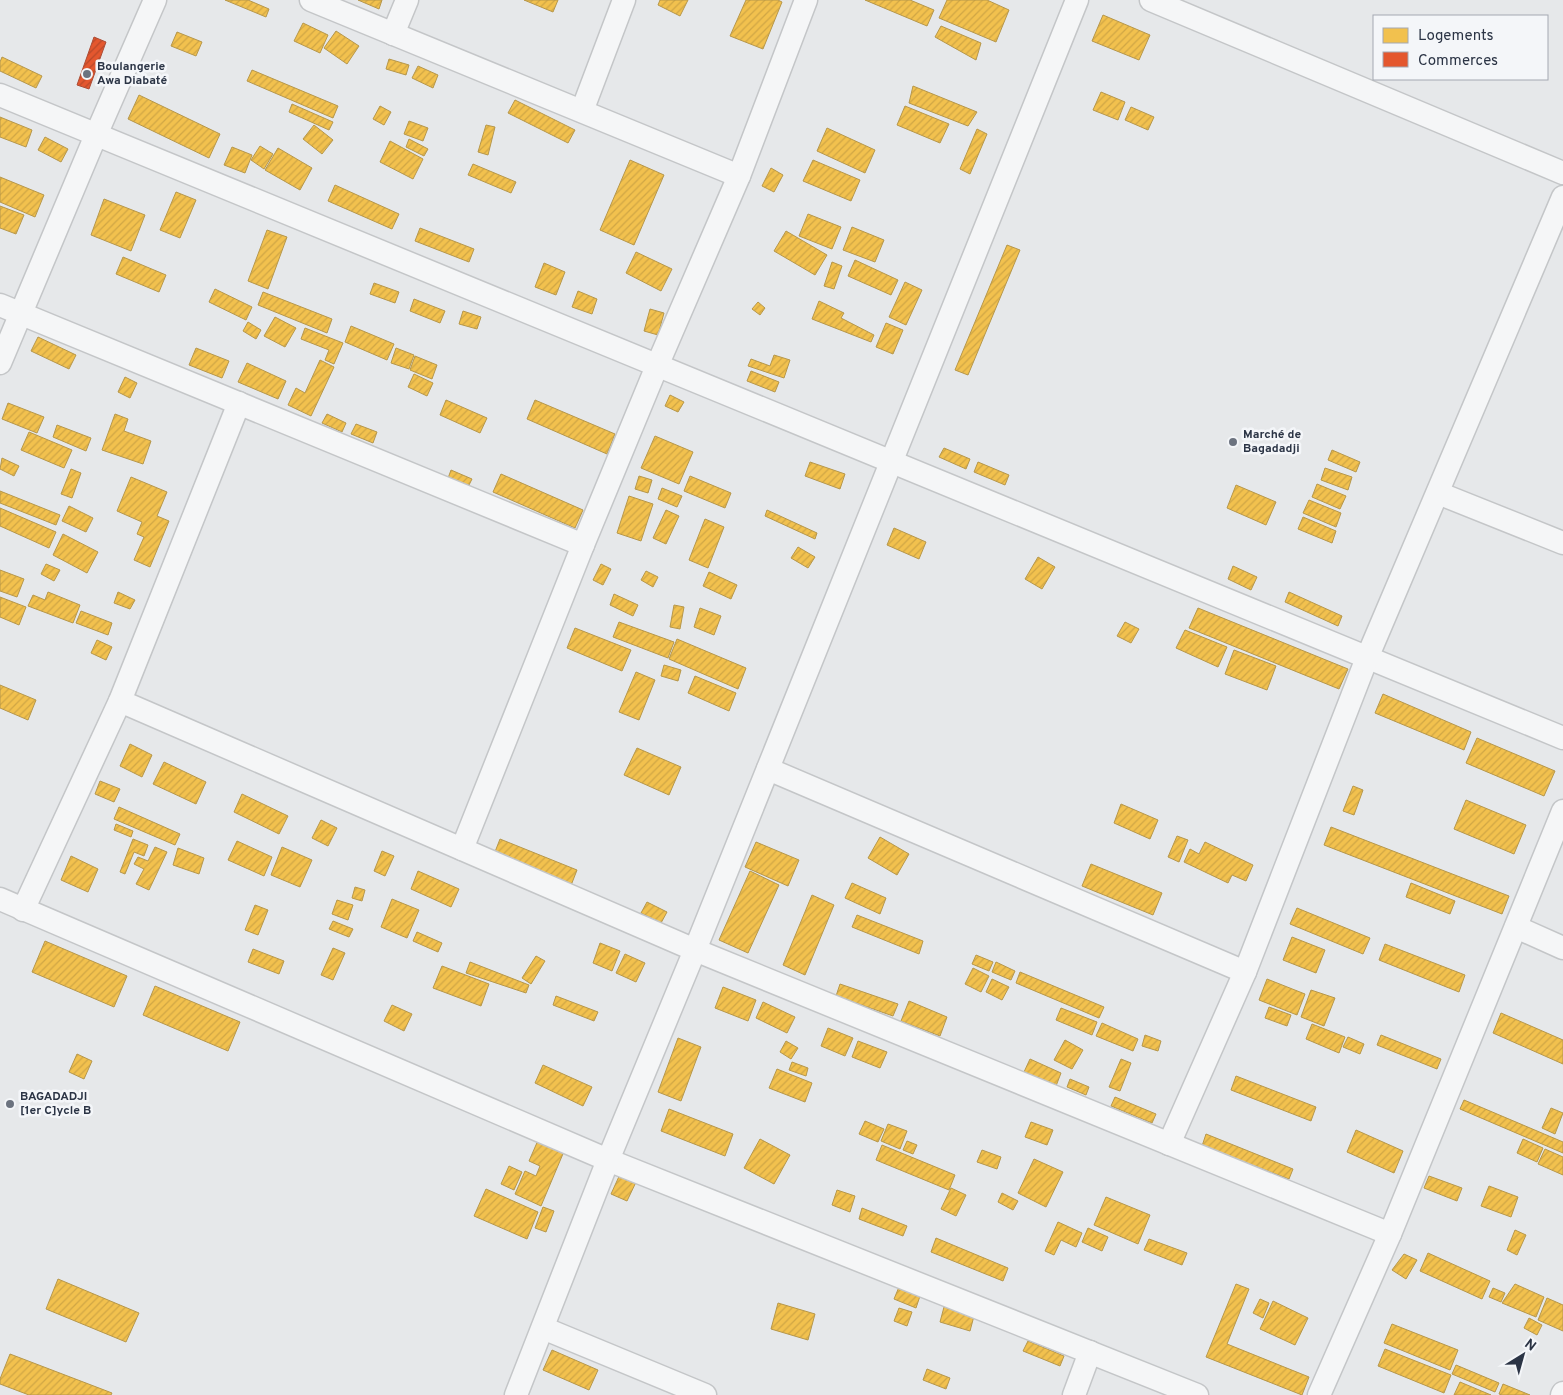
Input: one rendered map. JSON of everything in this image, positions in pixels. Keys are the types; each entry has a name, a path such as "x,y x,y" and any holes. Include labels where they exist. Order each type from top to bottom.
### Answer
{"street":[{"path":"0,363 155,0"},
{"path":"311,0 739,176"},
{"path":"393,34 407,0"},
{"path":"582,111 624,0"},
{"path":"462,849 583,545 657,366 739,176 806,0"},
{"path":"516,1395 608,1160 695,950 1077,0"},
{"path":"1151,0 1563,173"},
{"path":"0,96 1563,738"},
{"path":"1169,1144 1245,972 1367,658 1563,196"},
{"path":"0,305 583,545"},
{"path":"23,910 120,700 239,403"},
{"path":"1438,493 1563,543"},
{"path":"120,700 695,950 1390,1234"},
{"path":"768,769 1245,972"},
{"path":"1319,1395 1390,1234 1563,811"},
{"path":"0,899 608,1160 1197,1395"},
{"path":"1516,927 1563,948"},
{"path":"543,1328 705,1395"},
{"path":"1074,1395 1090,1352"}],"building: Logements":[{"path":"225,0 248,0 269,9 266,17"},
{"path":"358,0 382,0 379,9"},
{"path":"524,0 558,0 553,12"},
{"path":"660,0 688,0 680,16 658,5"},
{"path":"746,0 778,0 782,2 763,49 730,36"},
{"path":"865,0 910,0 934,10 927,26"},
{"path":"947,0 987,0 1009,10 996,42 939,18"},
{"path":"1103,15 1150,35 1139,60 1092,41"},
{"path":"303,23 328,35 320,53 294,41"},
{"path":"941,26 981,43 976,60 935,37"},
{"path":"336,31 359,46 347,64 324,48"},
{"path":"177,32 202,42 196,56 171,46"},
{"path":"2,57 42,76 36,88 0,71"},
{"path":"389,59 409,65 406,75 386,69"},
{"path":"418,66 438,75 433,88 412,78"},
{"path":"252,70 338,106 333,118 247,81"},
{"path":"913,86 977,112 968,126 909,103"},
{"path":"1101,92 1125,102 1118,120 1093,110"},
{"path":"139,95 220,134 209,158 128,119"},
{"path":"515,100 575,130 568,143 508,113"},
{"path":"292,104 333,122 329,130 289,112"},
{"path":"380,106 391,112 384,125 373,119"},
{"path":"905,106 949,124 940,143 897,125"},
{"path":"1131,107 1154,117 1148,130 1125,120"},
{"path":"0,117 32,130 26,147 0,137"},
{"path":"409,121 428,128 423,141 404,134"},
{"path":"314,125 333,140 322,154 303,139"},
{"path":"486,125 495,127 488,155 478,152"},
{"path":"827,128 875,150 865,173 817,151"},
{"path":"977,129 987,134 970,174 960,169"},
{"path":"45,137 68,149 61,162 38,150"},
{"path":"409,139 428,149 424,156 406,147"},
{"path":"390,141 423,159 413,179 380,162"},
{"path":"260,146 273,154 264,169 251,160"},
{"path":"232,147 252,155 245,173 224,165"},
{"path":"278,148 312,168 300,190 265,170"},
{"path":"630,160 664,175 634,245 600,230"},
{"path":"813,160 860,180 851,201 803,181"},
{"path":"473,164 516,182 511,193 468,175"},
{"path":"771,168 783,175 774,192 762,186"},
{"path":"0,177 44,195 35,217 0,202"},
{"path":"335,185 399,214 392,229 328,201"},
{"path":"176,192 196,200 180,238 160,230"},
{"path":"104,199 145,215 131,251 91,235"},
{"path":"0,206 24,215 16,234 0,228"},
{"path":"808,214 841,227 832,249 799,236"},
{"path":"852,227 884,240 875,262 843,250"},
{"path":"420,228 474,249 469,262 415,241"},
{"path":"267,230 287,237 268,289 248,281"},
{"path":"786,231 827,255 815,275 774,251"},
{"path":"1007,245 1020,250 968,375 955,370"},
{"path":"636,252 672,269 661,291 626,273"},
{"path":"123,257 166,275 159,292 116,274"},
{"path":"855,260 898,280 891,295 848,276"},
{"path":"832,262 842,266 834,289 824,286"},
{"path":"544,263 565,272 556,295 535,287"},
{"path":"905,282 922,290 906,325 889,317"},
{"path":"374,283 399,292 395,303 370,294"},
{"path":"215,289 252,307 246,320 209,302"},
{"path":"578,291 597,299 592,314 572,307"},
{"path":"263,292 332,319 327,333 258,305"},
{"path":"414,299 445,311 440,323 410,311"},
{"path":"819,301 844,313 841,318 874,335 871,342 812,319"},
{"path":"758,302 765,308 760,315 752,309"},
{"path":"650,309 664,313 658,335 644,331"},
{"path":"463,311 481,317 477,329 459,324"},
{"path":"275,317 296,328 285,347 264,336"},
{"path":"248,322 261,330 256,339 243,331"},
{"path":"886,323 903,330 893,354 876,347"},
{"path":"351,326 394,344 387,360 345,342"},
{"path":"305,328 343,343 334,364 325,360 329,350 301,339"},
{"path":"38,337 76,355 69,369 31,351"},
{"path":"196,348 229,361 222,378 189,365"},
{"path":"396,348 414,355 409,369 391,363"},
{"path":"774,355 790,360 784,378 748,366 751,359 770,366"},
{"path":"415,356 437,365 432,379 410,370"},
{"path":"320,360 334,367 311,416 288,405 296,388 305,393"},
{"path":"247,363 286,381 278,399 238,382"},
{"path":"751,371 779,382 775,392 747,381"},
{"path":"414,374 433,383 427,396 408,387"},
{"path":"125,377 137,383 130,398 118,392"},
{"path":"670,395 684,402 678,412 665,406"},
{"path":"446,400 487,418 480,433 440,415"},
{"path":"535,400 615,434 607,454 527,419"},
{"path":"8,403 44,417 37,433 2,419"},
{"path":"115,414 128,419 124,431 151,441 143,464 102,450"},
{"path":"327,414 346,423 342,432 322,423"},
{"path":"356,424 377,432 373,443 351,434"},
{"path":"57,425 91,438 86,451 53,437"},
{"path":"29,432 72,450 64,468 21,450"},
{"path":"655,436 693,452 679,484 641,468"},
{"path":"944,448 970,459 966,469 939,457"},
{"path":"1332,450 1360,462 1356,472 1328,460"},
{"path":"2,458 19,466 14,476 0,469"},
{"path":"810,462 845,474 840,489 805,476"},
{"path":"978,462 1009,475 1005,485 974,472"},
{"path":"1325,468 1352,477 1348,490 1321,480"},
{"path":"71,469 81,473 72,498 61,494"},
{"path":"451,470 472,479 467,489 447,481"},
{"path":"501,474 583,510 575,528 493,492"},
{"path":"639,476 652,480 648,493 635,489"},
{"path":"690,476 731,493 725,508 684,491"},
{"path":"131,477 167,492 157,516 169,521 150,567 134,560 144,537 137,534 142,522 117,511"},
{"path":"1317,484 1346,496 1340,509 1312,497"},
{"path":"1236,485 1276,502 1266,525 1227,508"},
{"path":"662,488 682,496 677,507 658,499"},
{"path":"0,491 60,515 56,525 0,503"},
{"path":"629,496 653,504 641,541 617,533"},
{"path":"1309,500 1341,513 1336,527 1303,513"},
{"path":"69,506 93,518 86,532 62,521"},
{"path":"0,508 56,532 49,548 0,526"},
{"path":"666,510 679,516 666,544 653,538"},
{"path":"767,510 817,533 815,539 765,516"},
{"path":"1303,517 1336,531 1332,543 1298,529"},
{"path":"705,519 724,527 708,568 689,560"},
{"path":"894,528 926,542 919,559 887,545"},
{"path":"63,534 98,552 87,573 53,555"},
{"path":"798,547 815,557 808,568 791,558"},
{"path":"1038,557 1055,567 1042,589 1025,579"},
{"path":"46,564 60,570 54,581 41,574"},
{"path":"601,564 611,569 603,585 593,580"},
{"path":"1233,566 1257,577 1251,590 1228,579"},
{"path":"0,570 24,579 17,597 0,591"},
{"path":"646,571 658,577 653,587 641,580"},
{"path":"709,572 737,585 731,599 703,586"},
{"path":"48,592 80,605 73,623 28,606 33,595 45,600"},
{"path":"118,592 135,600 130,609 114,603"},
{"path":"1289,592 1342,616 1338,626 1285,602"},
{"path":"614,594 638,605 633,616 610,605"},
{"path":"0,597 26,607 19,625 0,617"},
{"path":"674,605 684,607 680,629 670,627"},
{"path":"700,608 721,616 714,635 694,627"},
{"path":"1198,608 1348,669 1339,689 1189,628"},
{"path":"81,611 112,623 108,635 76,623"},
{"path":"619,622 674,642 668,658 613,637"},
{"path":"1125,622 1139,629 1131,643 1117,636"},
{"path":"575,628 631,650 622,671 567,648"},
{"path":"1185,630 1227,647 1218,667 1176,648"},
{"path":"677,639 746,668 738,689 669,659"},
{"path":"97,640 112,647 106,660 91,653"},
{"path":"1234,650 1276,666 1267,690 1225,674"},
{"path":"664,665 681,670 678,681 661,676"},
{"path":"636,672 655,680 639,720 619,712"},
{"path":"695,676 736,693 729,711 688,693"},
{"path":"0,685 36,700 28,720 0,708"},
{"path":"1383,694 1471,732 1464,750 1375,713"},
{"path":"1477,738 1555,771 1544,796 1466,763"},
{"path":"130,744 152,755 142,777 120,766"},
{"path":"637,748 681,767 669,795 624,775"},
{"path":"164,762 206,782 196,804 153,784"},
{"path":"100,781 120,789 114,802 95,794"},
{"path":"1353,786 1363,790 1354,815 1343,811"},
{"path":"242,794 288,816 279,834 234,812"},
{"path":"1466,800 1526,825 1514,854 1454,829"},
{"path":"1121,804 1158,820 1150,839 1114,823"},
{"path":"119,807 180,834 175,845 114,819"},
{"path":"321,820 337,828 328,846 312,838"},
{"path":"116,824 133,831 131,837 114,830"},
{"path":"1331,827 1509,896 1502,914 1324,845"},
{"path":"1177,836 1188,840 1179,862 1168,857"},
{"path":"880,837 909,854 897,875 868,858"},
{"path":"133,839 148,845 144,856 134,852 125,874 120,872"},
{"path":"500,839 577,870 570,888 493,857"},
{"path":"237,841 272,857 264,876 228,860"},
{"path":"756,842 799,860 788,886 745,867"},
{"path":"1205,842 1253,865 1246,881 1232,875 1228,883 1184,862 1190,849 1199,854"},
{"path":"155,847 167,852 149,890 136,884 144,869 134,864 138,857 148,861"},
{"path":"282,847 312,860 300,887 271,875"},
{"path":"178,848 204,858 199,874 173,865"},
{"path":"382,851 394,856 385,876 374,871"},
{"path":"71,856 98,869 88,892 61,880"},
{"path":"1091,864 1162,893 1153,915 1082,886"},
{"path":"418,871 459,889 451,907 411,889"},
{"path":"750,871 779,885 748,953 719,940"},
{"path":"852,883 886,898 880,914 845,898"},
{"path":"1411,883 1455,901 1450,914 1406,897"},
{"path":"355,887 365,890 362,901 352,898"},
{"path":"812,895 834,905 805,975 783,965"},
{"path":"392,899 419,910 407,938 381,927"},
{"path":"337,900 353,905 348,920 332,914"},
{"path":"647,902 667,912 661,923 641,913"},
{"path":"255,905 268,910 258,935 245,930"},
{"path":"1297,908 1370,938 1363,954 1290,924"},
{"path":"857,915 923,941 919,954 852,927"},
{"path":"333,921 353,929 349,937 329,929"},
{"path":"417,932 442,943 438,952 413,941"},
{"path":"1292,937 1325,950 1316,973 1283,960"},
{"path":"45,941 127,976 114,1007 32,972"},
{"path":"600,943 620,951 612,971 593,963"},
{"path":"1385,944 1465,975 1459,992 1379,960"},
{"path":"333,948 345,953 333,980 321,975"},
{"path":"253,949 284,961 279,974 248,962"},
{"path":"625,954 645,963 636,982 616,973"},
{"path":"976,955 993,962 989,971 972,964"},
{"path":"536,956 545,961 531,984 522,978"},
{"path":"470,962 529,985 526,993 466,973"},
{"path":"996,962 1015,971 1011,980 992,972"},
{"path":"442,966 489,984 481,1006 433,988"},
{"path":"973,968 989,976 981,992 965,984"},
{"path":"1020,972 1104,1007 1099,1018 1016,983"},
{"path":"992,979 1009,987 1002,1000 986,992"},
{"path":"1267,979 1305,994 1297,1015 1259,1000"},
{"path":"840,984 898,1004 893,1016 836,996"},
{"path":"155,986 240,1022 228,1051 143,1015"},
{"path":"723,987 756,1000 748,1021 715,1008"},
{"path":"1311,990 1335,998 1324,1026 1301,1017"},
{"path":"556,996 598,1012 594,1021 553,1005"},
{"path":"909,1001 947,1017 940,1036 901,1021"},
{"path":"763,1002 795,1017 787,1033 756,1018"},
{"path":"392,1005 412,1014 404,1031 384,1021"},
{"path":"1269,1007 1291,1015 1287,1026 1265,1018"},
{"path":"1061,1008 1097,1022 1092,1035 1056,1020"},
{"path":"1501,1013 1563,1040 1563,1064 1493,1033"},
{"path":"1102,1023 1138,1039 1133,1051 1096,1036"},
{"path":"1312,1024 1345,1037 1339,1053 1306,1039"},
{"path":"828,1028 853,1038 845,1056 821,1046"},
{"path":"1145,1035 1161,1041 1158,1051 1142,1046"},
{"path":"1381,1035 1441,1059 1437,1069 1377,1045"},
{"path":"1348,1037 1364,1044 1360,1054 1343,1047"},
{"path":"678,1038 701,1047 681,1101 658,1092"},
{"path":"1065,1040 1083,1050 1072,1069 1054,1060"},
{"path":"786,1041 798,1048 791,1059 780,1052"},
{"path":"858,1041 887,1052 880,1068 852,1057"},
{"path":"77,1054 92,1061 84,1079 69,1072"},
{"path":"1030,1059 1061,1073 1056,1086 1024,1072"},
{"path":"1121,1059 1131,1063 1120,1091 1109,1087"},
{"path":"792,1062 808,1068 806,1076 789,1070"},
{"path":"543,1065 592,1087 583,1106 535,1083"},
{"path":"777,1069 812,1083 805,1102 769,1088"},
{"path":"1236,1076 1316,1107 1311,1121 1231,1090"},
{"path":"1070,1079 1089,1087 1086,1095 1067,1087"},
{"path":"1115,1097 1156,1114 1152,1123 1111,1106"},
{"path":"1464,1100 1563,1142 1563,1153 1460,1109"},
{"path":"1551,1108 1563,1113 1555,1134 1542,1128"},
{"path":"669,1109 733,1134 725,1156 661,1131"},
{"path":"865,1121 884,1129 878,1142 859,1134"},
{"path":"1031,1122 1053,1130 1047,1145 1025,1137"},
{"path":"888,1124 907,1131 900,1149 881,1141"},
{"path":"1356,1130 1403,1151 1394,1173 1347,1152"},
{"path":"1206,1134 1293,1169 1289,1179 1202,1146"},
{"path":"539,1138 565,1149 541,1206 515,1194 525,1171 536,1176 540,1166 529,1161"},
{"path":"760,1139 790,1155 774,1184 744,1168"},
{"path":"1523,1139 1543,1148 1537,1162 1517,1153"},
{"path":"907,1141 917,1145 913,1154 903,1150"},
{"path":"882,1145 955,1175 949,1190 876,1160"},
{"path":"1545,1149 1563,1157 1563,1175 1538,1164"},
{"path":"982,1150 1001,1157 997,1169 977,1162"},
{"path":"1034,1159 1063,1172 1046,1207 1018,1193"},
{"path":"509,1166 522,1172 514,1190 501,1184"},
{"path":"621,1172 637,1180 627,1201 611,1194"},
{"path":"1429,1176 1462,1188 1457,1201 1424,1188"},
{"path":"1489,1186 1518,1197 1511,1217 1481,1206"},
{"path":"951,1188 966,1195 956,1216 941,1209"},
{"path":"486,1189 538,1212 527,1239 474,1216"},
{"path":"837,1190 855,1196 850,1212 832,1205"},
{"path":"1002,1193 1018,1201 1013,1210 998,1202"},
{"path":"1106,1197 1150,1215 1138,1244 1094,1225"},
{"path":"543,1207 554,1211 546,1232 535,1228"},
{"path":"862,1208 907,1226 903,1236 859,1219"},
{"path":"1058,1222 1082,1233 1076,1247 1061,1240 1054,1255 1045,1251"},
{"path":"1088,1228 1108,1237 1102,1251 1082,1242"},
{"path":"1515,1230 1526,1235 1517,1255 1507,1250"},
{"path":"936,1238 1008,1268 1003,1281 931,1252"},
{"path":"1149,1239 1187,1253 1182,1265 1144,1250"},
{"path":"1428,1253 1490,1281 1482,1299 1420,1271"},
{"path":"1404,1254 1417,1260 1406,1279 1392,1270"},
{"path":"58,1279 139,1313 126,1342 46,1309"},
{"path":"1236,1284 1249,1289 1227,1344 1309,1377 1302,1395 1206,1357"},
{"path":"1515,1284 1544,1297 1536,1317 1502,1303"},
{"path":"899,1287 920,1296 916,1308 894,1299"},
{"path":"1493,1288 1505,1293 1501,1302 1489,1297"},
{"path":"1547,1298 1563,1305 1563,1331 1538,1320"},
{"path":"1260,1299 1269,1303 1263,1318 1253,1313"},
{"path":"1273,1301 1308,1318 1295,1345 1260,1329"},
{"path":"778,1303 815,1314 808,1340 771,1329"},
{"path":"944,1307 974,1316 970,1331 940,1322"},
{"path":"899,1308 912,1312 907,1326 894,1321"},
{"path":"1529,1318 1542,1325 1537,1335 1524,1328"},
{"path":"1392,1324 1458,1350 1450,1370 1384,1343"},
{"path":"1028,1341 1064,1356 1060,1366 1023,1351"},
{"path":"1385,1349 1451,1375 1444,1393 1378,1366"},
{"path":"552,1350 598,1370 589,1390 543,1370"},
{"path":"10,1354 112,1393 111,1395 29,1395 0,1384 0,1379"},
{"path":"1456,1365 1499,1383 1495,1392 1452,1374"},
{"path":"927,1369 950,1378 946,1389 923,1380"},
{"path":"1460,1382 1491,1395 1454,1395"},
{"path":"1503,1384 1530,1395 1499,1394"}],"building: Commerces":[{"path":"94,37 106,42 89,89 77,85"}],"place":[{"name":"Boulangerie Awa Diabaté","path":"87,74"},
{"name":"Marché de Bagadadji","path":"1233,442"},
{"name":"BAGADADJI [1er C]ycle B","path":"10,1104"}]}
